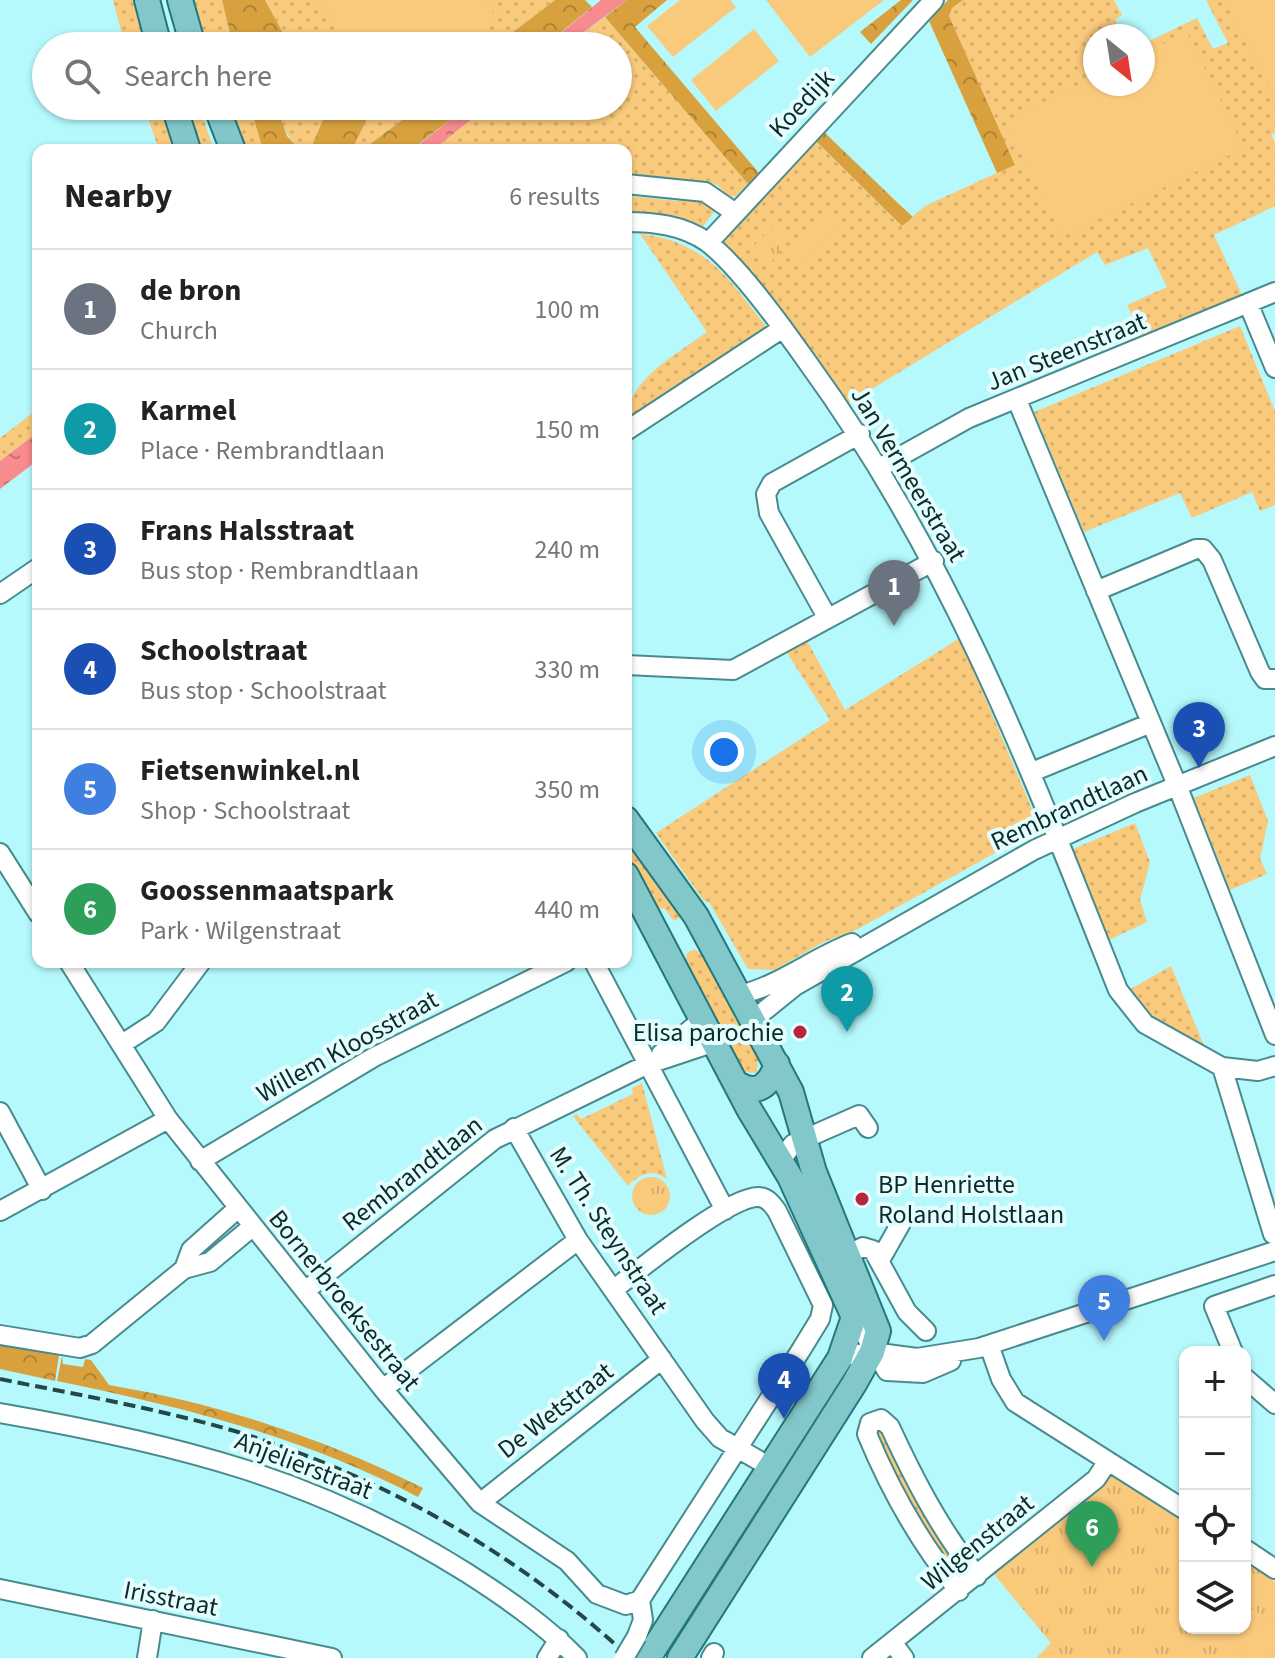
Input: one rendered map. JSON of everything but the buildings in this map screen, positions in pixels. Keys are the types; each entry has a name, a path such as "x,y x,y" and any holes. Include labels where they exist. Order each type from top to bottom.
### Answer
{"main road":[{"path":"147,0 155,32"},
{"path":"180,0 189,32"},
{"path":"178,120 186,144"},
{"path":"221,120 231,144"},
{"path":"632,827 686,901 791,1092 840,1258 854,1317 841,1356 770,1467 646,1648"},
{"path":"632,886 759,1128 877,1323 872,1352 680,1658"},
{"path":"670,954 674,944 684,936 710,941"},
{"path":"736,1083 748,1090 759,1089 770,1081 777,1064"}],"street":[{"name":"Koedijk","path":"708,243 934,0"},
{"path":"632,185 705,192 734,212"},
{"name":"Jan Vermeerstraat","path":"632,222 663,224 708,243 783,328 860,434 934,561 991,676 1118,990 1145,1024 1222,1067"},
{"name":"Jan Steenstraat","path":"881,467 969,418 1275,292"},
{"path":"1248,303 1275,368"},
{"path":"632,427 783,328"},
{"path":"1017,400 1177,785 1275,1035"},
{"path":"827,617 769,513 766,494 772,483 860,434"},
{"path":"1096,591 1196,549 1203,549 1212,560 1260,672 1265,679 1275,679"},
{"path":"632,665 733,670 934,561"},
{"path":"0,594 32,578"},
{"path":"1032,772 1151,723"},
{"name":"Rembrandtlaan","path":"753,1020 795,986 892,928 1057,838 1275,746"},
{"path":"0,853 32,904"},
{"name":"Rembrandtlaan","path":"740,995 758,991 820,956 892,928"},
{"name":"Bornerbroeksestraat","path":"73,968 168,1119 383,1389 480,1503 567,1561 597,1594 626,1605 640,1600"},
{"path":"122,1044 156,1022 196,968"},
{"name":"Willem Kloosstraat","path":"200,1161 374,1057 554,968"},
{"path":"597,968 725,1210"},
{"name":"Rembrandtlaan","path":"646,1065 703,1019"},
{"name":"Rembrandtlaan","path":"305,1291 482,1146 646,1065 715,1042"},
{"path":"841,1356 872,1352 917,1358 984,1346 1274,1243 1222,1067 1258,1071 1275,1066"},
{"path":"0,1112 42,1190"},
{"path":"781,1160 787,1149 804,1139 859,1115 868,1128"},
{"path":"0,1211 168,1119"},
{"name":"M. Th. Steynstraat","path":"514,1128 578,1240 712,1430 770,1467"},
{"path":"613,1290 725,1210 749,1199 765,1198 777,1211 823,1309 738,1449 640,1600 646,1648 624,1658"},
{"path":"184,1269 191,1250 237,1209"},
{"path":"880,1260 901,1223"},
{"path":"0,1335 80,1348 92,1344 184,1269 210,1262 252,1227"},
{"path":"383,1389 578,1240"},
{"path":"840,1258 863,1247 873,1250 907,1312 926,1331"},
{"path":"1231,1346 1214,1306 1275,1285"},
{"path":"854,1317 872,1352"},
{"path":"984,1346 1015,1402 1179,1506"},
{"name":"De Wetstraat","path":"480,1503 662,1359"},
{"path":"1251,1383 1275,1404"},
{"name":"Anjelierstraat","path":"0,1413 183,1449 255,1471 324,1498 389,1528 442,1558 559,1639 577,1658"},
{"path":"959,1591 924,1549 901,1511 867,1434 870,1423 881,1419 890,1427 922,1498 943,1534 977,1576"},
{"name":"Wilgenstraat","path":"872,1658 1096,1479 1108,1461"},
{"path":"1251,1553 1275,1569"},
{"name":"Irisstraat","path":"0,1589 332,1658"},
{"path":"147,1658 153,1620"},
{"path":"547,1658 559,1639"},
{"path":"892,1642 904,1658"}],"green space":[{"path":"113,0 134,0 145,32 121,32"},
{"path":"194,0 222,0 230,32 202,32"},
{"path":"222,0 265,0 282,32 230,32"},
{"path":"265,0 555,0 513,32 282,32"},
{"path":"317,0 484,0 498,18 480,32 343,32"},
{"path":"555,0 585,0 592,7 561,32 513,32"},
{"path":"627,0 667,0 635,27 759,173 748,184 632,49 632,32 618,32 605,17"},
{"path":"680,0 730,0 736,7 673,57 647,26"},
{"path":"766,0 884,0 810,57"},
{"path":"901,0 913,0 871,44 860,32"},
{"path":"948,0 963,0 952,8 949,16 1015,165 997,173 929,21"},
{"path":"963,0 1114,0 1122,15 1115,20 1117,24 1083,24 1083,96 1155,96 1155,38 1197,18 1213,49 1228,43 1206,0 1275,0 1275,133 1271,135 1275,142 1275,206 1214,235 1242,295 1143,337 1127,305 1167,287 1148,248 1105,265 1097,252 849,403 794,328 721,241 816,141 902,226 925,206 1014,165 949,16 952,8"},
{"path":"1224,0 1275,0 1275,100"},
{"path":"605,17 618,32 584,32"},
{"path":"754,29 779,61 716,111 691,80"},
{"path":"1187,32 1244,148 1063,237 1005,121 1083,83 1083,96 1155,96 1155,48"},
{"path":"632,49 748,184 736,196 730,197 709,182 632,176 632,144 440,144 470,120 632,120"},
{"path":"149,120 173,120 182,144 157,144"},
{"path":"191,120 204,120 212,144 199,144"},
{"path":"228,120 254,120 261,144 236,144"},
{"path":"254,120 281,120 287,136 294,144 261,144"},
{"path":"323,120 313,144 294,144 280,122"},
{"path":"323,120 366,120 355,144 313,144"},
{"path":"366,120 402,120 370,144 355,144"},
{"path":"402,120 450,120 419,144 370,144"},
{"path":"824,132 913,217 902,226 816,141"},
{"path":"681,191 707,195 716,209 701,229 632,218 632,197 679,201"},
{"path":"829,214 841,226 801,266 789,253"},
{"path":"777,221 791,238 768,266 751,249"},
{"path":"640,234 682,245 714,265 767,328 632,419 632,399 643,381 707,332"},
{"path":"1240,326 1275,411 1275,505 1260,511 1252,492 1192,518 1180,493 1084,532 1034,412"},
{"path":"32,414 32,437 0,461 0,438"},
{"path":"960,638 1040,828 858,929 824,942 774,970 748,969 709,902 704,901 656,833 830,720 785,650 806,639 845,710"},
{"path":"1250,775 1268,821 1260,859 1267,874 1230,890 1194,798"},
{"path":"1135,823 1150,862 1140,900 1147,922 1109,940 1073,849"},
{"path":"632,833 690,912 674,921 664,908 652,912 632,877"},
{"path":"695,949 705,958 737,1006 733,1014 736,1020 745,1021 758,1055 757,1073 745,1072 698,998 687,967 687,953"},
{"path":"1171,966 1205,1048 1147,1014 1129,990"},
{"path":"642,1083 667,1179 651,1173 637,1178 628,1186 573,1116 577,1114 581,1119 633,1094 632,1088"},
{"path":"651,1177 664,1183 670,1196 664,1209 651,1215 638,1209 632,1196 638,1183"},
{"path":"0,1343 59,1355 55,1381 0,1369"},
{"path":"62,1356 63,1364 83,1367 85,1359 91,1360 109,1385 191,1402 270,1425 347,1453 423,1488 418,1497 331,1457 242,1426 57,1381"},
{"path":"875,1431 883,1431 930,1527 961,1567 958,1572 954,1573 929,1543"},
{"path":"1108,1473 1179,1517 1179,1634 1251,1634 1251,1565 1275,1582 1275,1658 1036,1658 1051,1643 993,1573"},
{"path":"1251,1608 1275,1624 1275,1648 1268,1658 1248,1658 1211,1634 1251,1634"}],"water":[{"path":"601,0 627,0 584,32 562,32"},
{"path":"450,120 470,120 440,144 420,144"},
{"path":"32,437 32,465 0,489 0,461"}],"railway":[{"path":"0,1379 209,1424 292,1450 345,1472 447,1523 495,1553 542,1585 630,1658"}],"place":[{"name":"de bron","path":"894,626"},
{"name":"Frans Halsstraat","path":"1199,768"},
{"name":"Elisa parochie","path":"800,1032"},
{"name":"Karmel","path":"847,1032"},
{"name":"BP Henriette Roland Holstlaan","path":"862,1199"},
{"name":"Fietsenwinkel.nl","path":"1104,1341"},
{"name":"Schoolstraat","path":"784,1419"},
{"name":"Goossenmaatspark","path":"1092,1567"}]}
